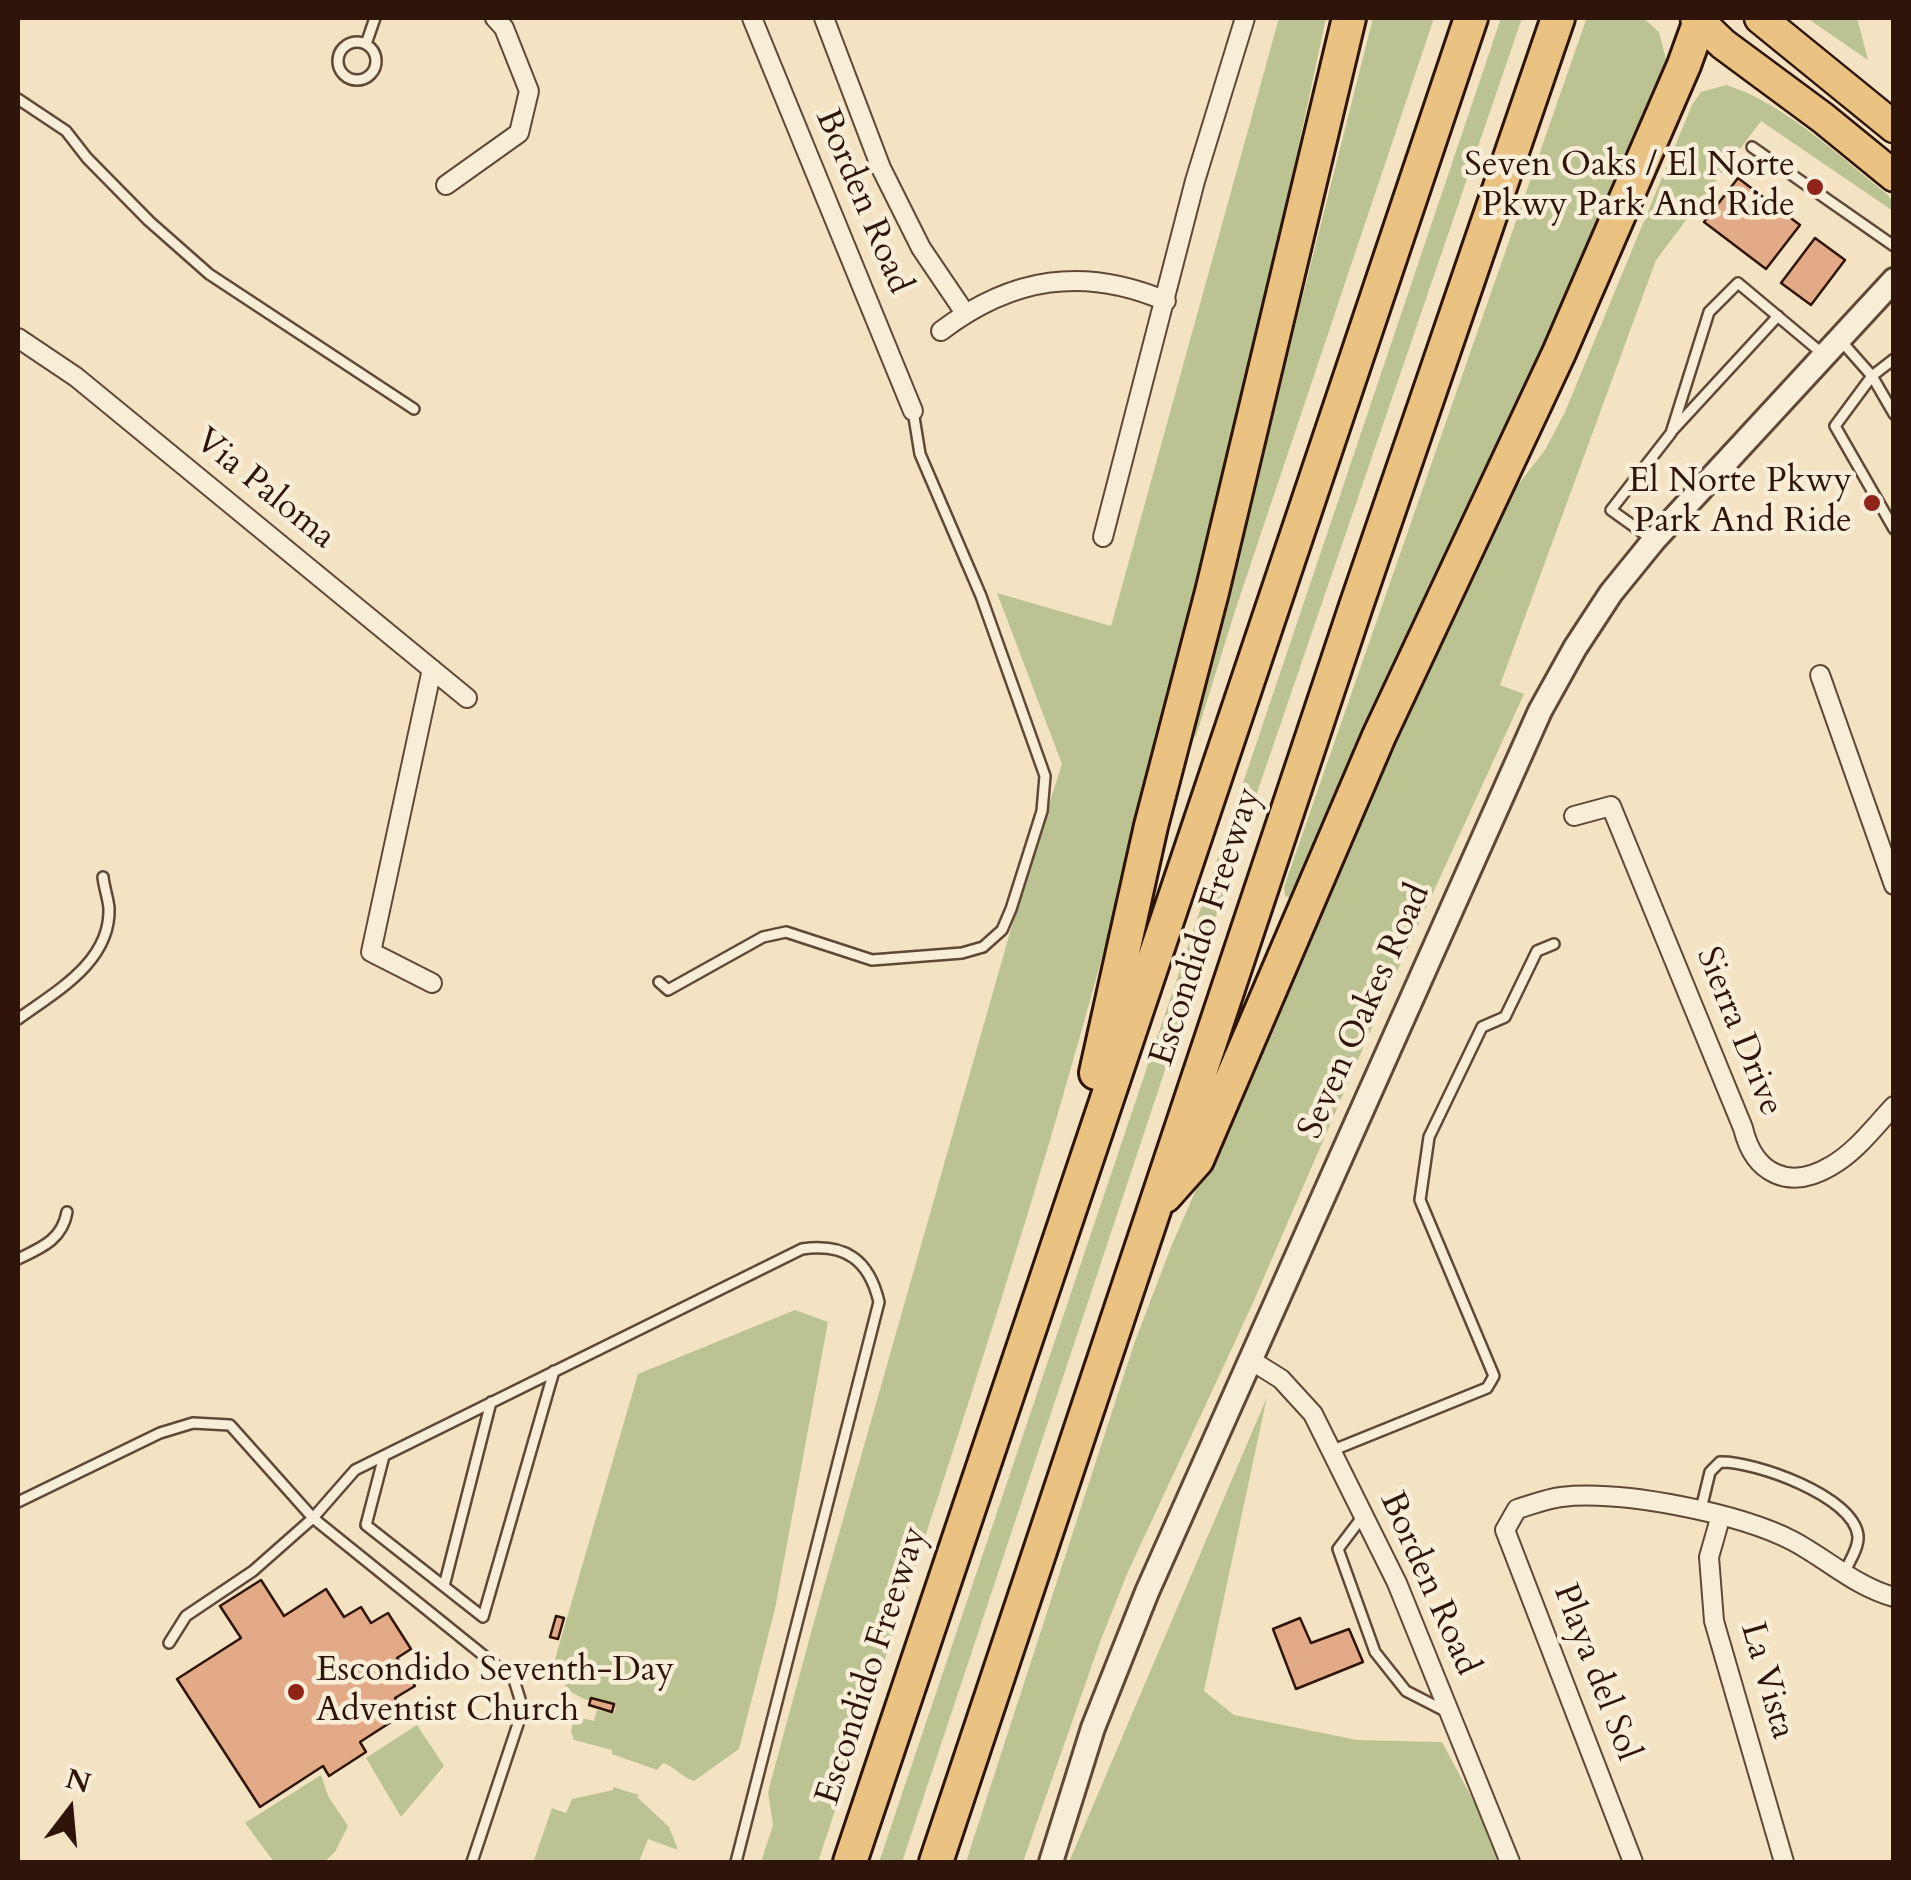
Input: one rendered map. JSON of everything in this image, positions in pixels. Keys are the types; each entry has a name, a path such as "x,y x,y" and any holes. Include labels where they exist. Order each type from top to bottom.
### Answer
{"highway":[{"path":"1067,1214 1151,826 1212,592 1349,18"},
{"name":"Escondido Freeway","path":"850,1862 1471,18"},
{"path":"1156,1207 1198,1160 1379,736 1558,353 1684,65 1699,19"},
{"name":"Escondido Freeway","path":"936,1862 1557,20"}],"main road":[{"path":"1760,18 1894,126"},
{"path":"1699,19 1723,44 1824,118 1894,176"}],"street":[{"path":"446,185 519,133 530,91 504,28 495,18"},
{"name":"Borden Road","path":"752,18 913,411"},
{"path":"824,18 881,168 921,248 965,313"},
{"path":"1103,537 1195,181 1245,18"},
{"path":"941,331 965,313 1014,288 1082,279 1138,289 1166,301"},
{"name":"Seven Oakes Road","path":"1051,1862 1100,1711 1147,1592 1540,711 1611,593 1654,540 1894,280"},
{"name":"Via Paloma","path":"18,338 76,377 466,698"},
{"path":"432,669 371,952 432,983"},
{"path":"1820,675 1894,885"},
{"name":"Sierra Drive","path":"1574,816 1612,806 1748,1146 1762,1168 1798,1178 1830,1168 1894,1106"},
{"name":"Borden Road","path":"1249,1359 1281,1379 1313,1414 1397,1584 1510,1862"},
{"name":"Playa del Sol","path":"1633,1862 1504,1530 1516,1509 1558,1498 1607,1495 1700,1512"},
{"path":"1700,1512 1745,1520 1793,1541 1892,1601"},
{"name":"La Vista","path":"1720,1515 1709,1557 1714,1620 1784,1862"}],"lane":[{"path":"366,44 374,18"},
{"path":"354,42 366,44 375,53 374,71 364,79 346,76 338,66 339,53 354,42"},
{"path":"18,99 66,131 149,221 209,274 414,409"},
{"path":"1752,147 1894,246"},
{"path":"1670,433 1709,312 1738,283 1778,316 1834,348 1872,376 1894,414"},
{"path":"1654,540 1611,510 1670,433 1778,316"},
{"path":"1894,359 1872,376 1835,426 1894,528"},
{"path":"658,982 668,990 763,937 786,932 872,960 962,953 983,947 1002,930 1042,811 1045,776 981,596 920,454 913,411"},
{"path":"18,1019 78,975 100,948 109,911 102,877"},
{"path":"1331,1452 1487,1388 1494,1376 1420,1200 1424,1168 1429,1137 1482,1027 1505,1017 1536,951 1554,944"},
{"path":"18,1260 57,1236 66,1212"},
{"path":"170,1643 186,1616 253,1571 313,1518 354,1470 802,1249 821,1246 846,1253 866,1266 880,1302 736,1862"},
{"path":"384,1456 366,1525 483,1617 554,1372"},
{"path":"444,1586 491,1402"},
{"path":"18,1502 160,1433 193,1423 230,1425 313,1518 514,1680 520,1718 472,1862"},
{"path":"1700,1512 1710,1472 1720,1462 1743,1463 1799,1482 1854,1522 1858,1538 1844,1573"},
{"path":"1364,1516 1338,1549 1374,1652 1406,1691 1449,1713"}],"green space":[{"path":"1279,18 1326,18 1202,571 1095,984 999,1306 818,1862 761,1862 773,1825 768,1792 815,1618 1026,876 1062,764 997,593 1111,626"},
{"path":"1373,18 1434,18 1196,736 1191,738"},
{"path":"1501,18 1522,18 1257,793 902,1862 879,1862"},
{"path":"1584,18 1643,18 1659,32 1666,59 1295,899 1285,896 1284,887"},
{"path":"1807,18 1857,18 1868,60"},
{"path":"1726,85 1769,104 1811,132 1888,195 1893,211 1761,121 1656,260 1500,685 1524,694 1383,1002 1252,1305 1127,1574 1023,1862 966,1862 1134,1344 1171,1247 1330,882 1502,505 1545,450 1565,412 1692,105 1701,92"},
{"path":"795,1310 828,1322 775,1609 739,1749 694,1781 663,1763 657,1770 612,1754 612,1750 574,1740 574,1716 594,1721 597,1710 614,1713 616,1708 568,1689 555,1659 638,1374"},
{"path":"1267,1397 1204,1691 1234,1715 1357,1740 1442,1742 1506,1862 1069,1862"},
{"path":"417,1725 444,1766 401,1817 366,1758"},
{"path":"321,1775 328,1796 348,1826 335,1852 324,1862 274,1862 245,1823"},
{"path":"613,1787 639,1795 669,1827 678,1850 648,1839 639,1862 534,1860 552,1808 566,1813 572,1799"}],"building":[{"path":"1738,178 1800,225 1766,269 1704,222"},
{"path":"1815,238 1845,260 1811,305 1781,283"},
{"name":"Escondido Seventh-Day Adventist Church","path":"261,1580 284,1616 326,1589 344,1617 361,1607 371,1623 388,1613 411,1649 397,1658 415,1686 395,1698 405,1713 360,1742 366,1752 329,1776 323,1766 260,1807 177,1679 241,1638 220,1606"},
{"path":"556,1616 564,1618 558,1639 550,1637"},
{"path":"1300,1618 1311,1643 1349,1629 1363,1662 1296,1689 1273,1629"},
{"path":"591,1698 614,1704 612,1712 589,1705"}],"place":[{"name":"Seven Oaks / El Norte Pkwy Park And Ride","path":"1815,187"},
{"name":"El Norte Pkwy Park And Ride","path":"1872,503"},
{"name":"Escondido Seventh-Day Adventist Church","path":"296,1692"}]}
